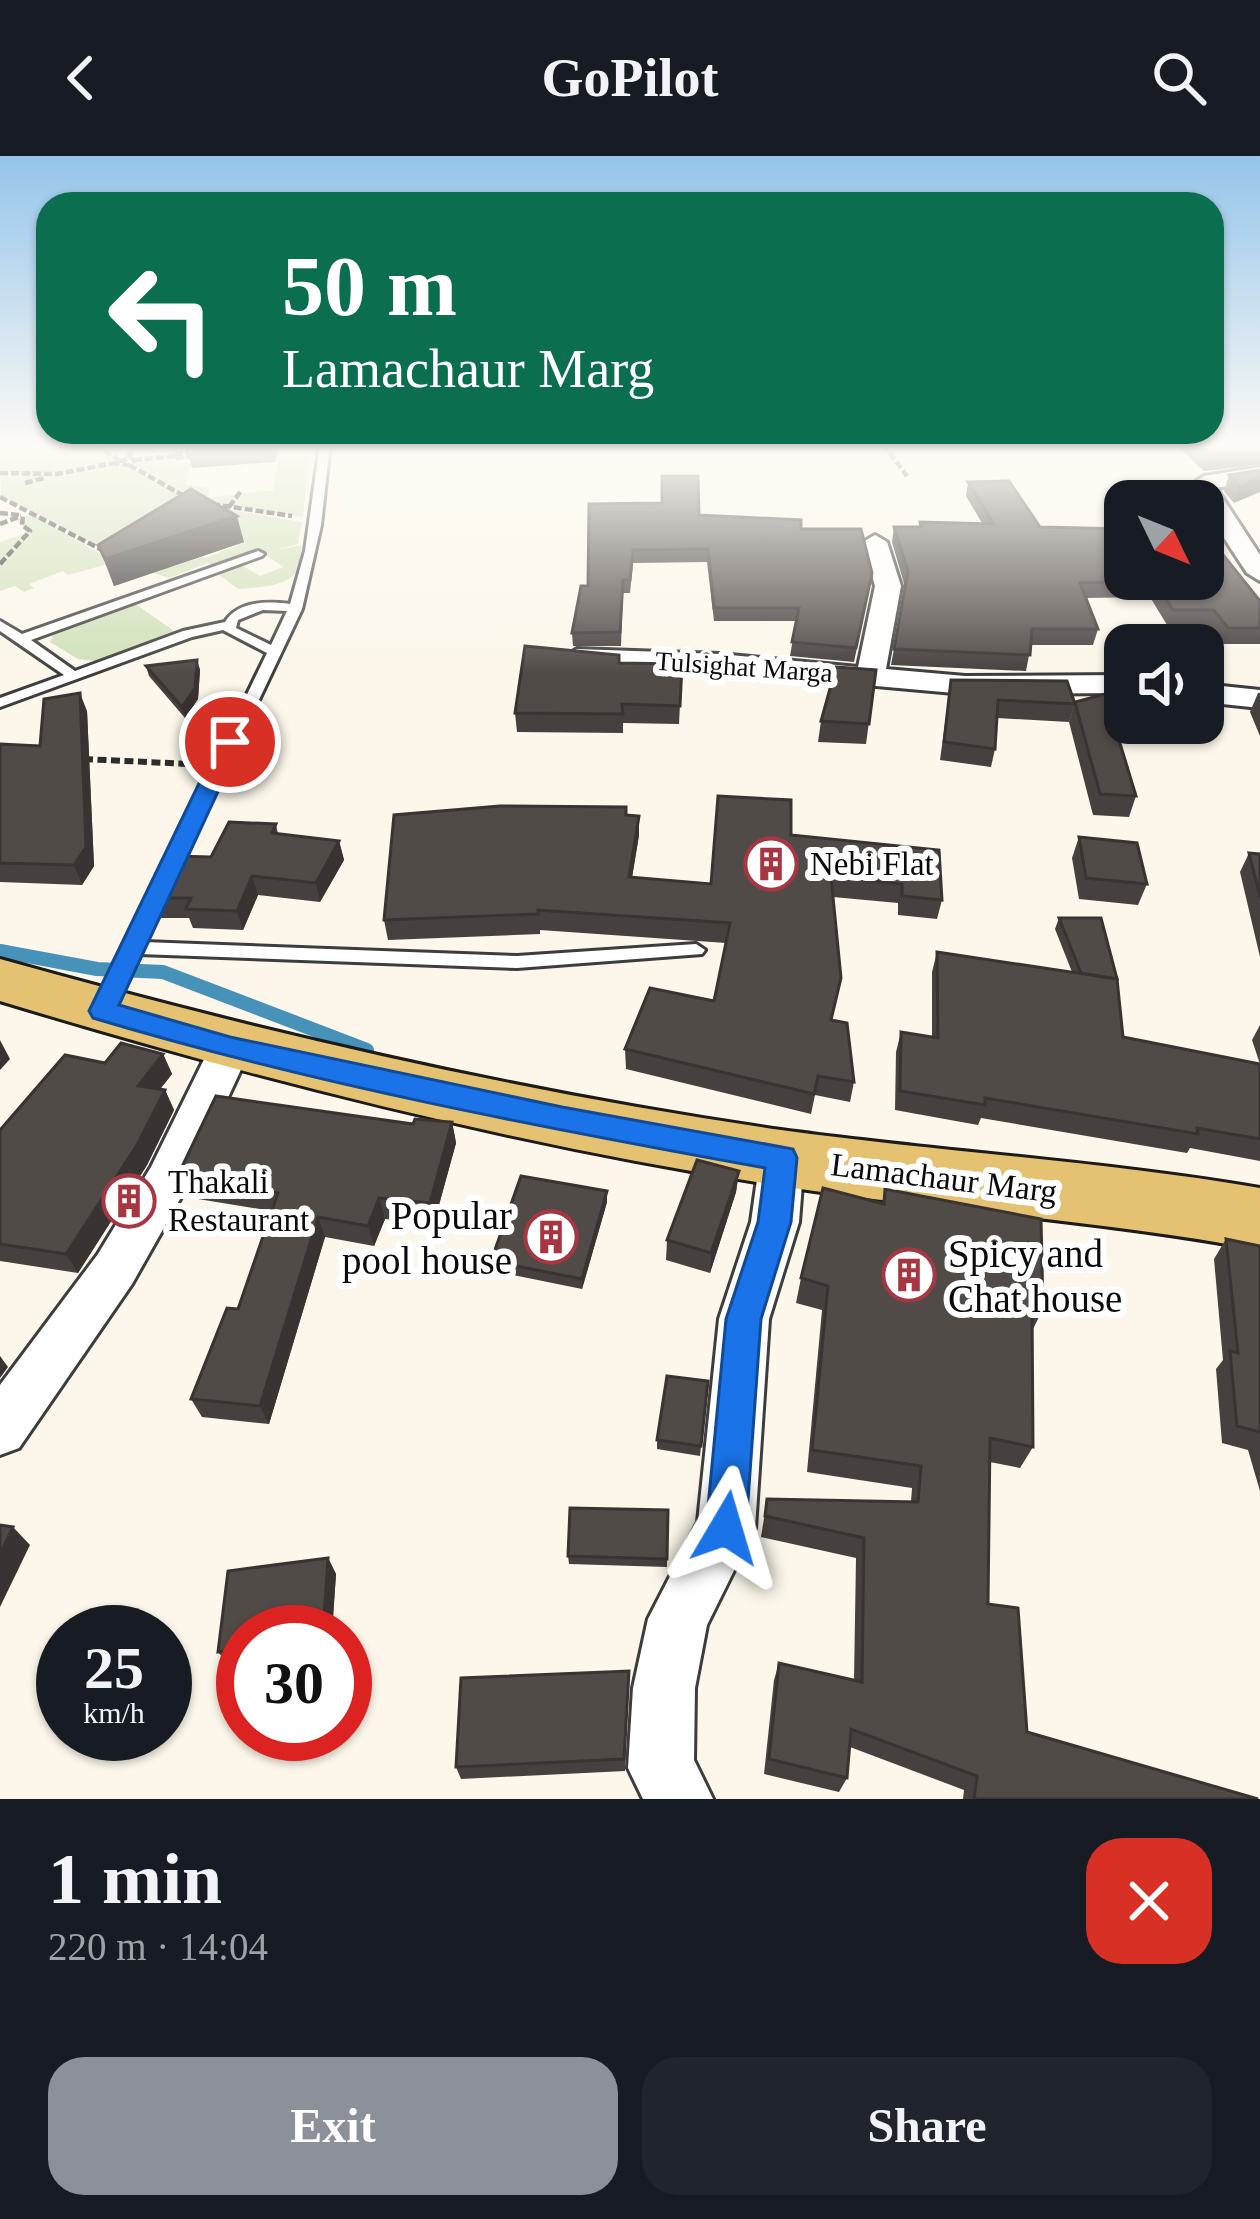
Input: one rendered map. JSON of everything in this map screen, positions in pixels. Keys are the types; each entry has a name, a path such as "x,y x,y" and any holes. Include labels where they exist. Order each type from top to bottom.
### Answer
{"main road":[{"name":"Lamachaur Marg","path":"0,980 230,1048 562,1119 782,1158 1260,1220"}],"street":[{"path":"1224,521 1260,573"},
{"path":"870,676 888,586 875,542"},
{"name":"Tulsighat Marga","path":"578,658 965,686 1104,684"},
{"path":"1224,695 1260,699"},
{"path":"0,1429 116,1269 167,1179 230,1048"},
{"path":"680,1799 661,1768 664,1688 678,1619 726,1528 744,1319 775,1222 782,1158"}],"lane":[{"path":"103,1011 296,609 312,562 317,521"},
{"path":"22,639 258,554"},
{"path":"0,703 188,634 229,625 250,608 296,609"},
{"path":"0,625 74,676"},
{"path":"229,625 233,635 274,652"},
{"path":"135,948 517,962 696,950"}],"path":[{"path":"0,564 30,531 22,525 24,521"},
{"path":"41,521 120,560"},
{"path":"70,758 194,764"}],"green space":[{"path":"15,521 43,521 115,562 68,575 63,571 29,584 34,588 24,592 15,586 0,591 0,542 30,532"},
{"path":"51,521 170,521 117,555"},
{"path":"215,521 302,522 298,544 215,567 208,563 169,578 138,568 199,555 206,558 238,545"},
{"path":"301,545 298,569 284,582 238,589 214,571 238,563 260,576 283,567 263,553"},
{"path":"134,603 174,631 95,661 78,659 50,642 54,633"}],"building":[{"path":"138,521 223,521 105,559 98,545"},
{"path":"589,521 801,521 801,529 861,529 872,573 856,648 792,642 799,608 714,608 708,549 633,550 630,580 623,580 620,632 572,633 581,586 588,586"},
{"path":"1036,521 1040,527 1104,529 1104,582 1080,583 1098,629 1032,629 1030,655 894,649 908,571 894,527 921,527 920,522"},
{"path":"1224,556 1260,601 1260,628 1228,628 1214,610 1173,610 1167,600 1224,600"},
{"path":"525,646 619,655 619,663 682,664 680,706 622,704 623,714 515,713"},
{"path":"197,660 195,688 182,707 146,666"},
{"path":"836,667 876,670 869,724 821,721"},
{"path":"951,680 1067,681 1075,704 998,700 995,749 944,742"},
{"path":"80,693 86,847 74,865 0,863 0,744 40,746 44,699"},
{"path":"1104,694 1104,744 1120,744 1136,796 1100,794 1075,702"},
{"path":"718,796 791,800 791,835 939,850 942,900 902,896 902,884 831,877 841,978 831,1020 847,1023 854,1082 818,1076 814,1094 625,1049 650,988 714,1001 730,923 538,910 538,914 384,920 394,815 500,806 626,807 626,815 639,816 629,877 711,884"},
{"path":"229,822 276,824 272,833 339,841 316,883 252,876 237,911 186,909 191,898 153,898 174,856 211,857"},
{"path":"1079,837 1137,843 1147,884 1086,878"},
{"path":"1249,853 1260,854 1260,897"},
{"path":"1059,918 1101,918 1117,979 1081,973"},
{"path":"937,952 1117,979 1123,1037 1260,1064 1260,1139 1197,1128 1198,1134 985,1098 985,1105 900,1091 901,1032 938,1038"},
{"path":"121,1043 163,1054 138,1086 165,1090 137,1145 66,1254 0,1244 0,1130 65,1055 105,1063"},
{"path":"216,1096 413,1124 415,1119 452,1122 430,1203 379,1198 368,1226 318,1217 260,1406 191,1399 227,1308 238,1309 278,1193 177,1177"},
{"path":"697,1160 739,1171 711,1253 667,1240"},
{"name":"Popular pool house","path":"521,1176 607,1191 582,1279 491,1261"},
{"path":"823,1188 884,1204 885,1189 1041,1219 1043,1309 1032,1307 1033,1447 990,1438 988,1604 1018,1608 1027,1732 1258,1799 974,1799 977,1776 851,1729 847,1778 769,1759 779,1663 862,1682 864,1538 765,1516 767,1499 918,1502 921,1466 812,1450 828,1286 801,1278"},
{"path":"1226,1239 1260,1246 1260,1432 1237,1426 1230,1351 1238,1353"},
{"path":"667,1376 708,1381 701,1446 657,1440"},
{"path":"570,1508 668,1510 667,1559 568,1556"},
{"path":"0,1525 13,1527 0,1554"},
{"path":"328,1558 325,1605 224,1605 228,1571"},
{"path":"629,1671 624,1759 456,1767 461,1678"}],"waterway":[{"path":"0,951 97,969 163,972 367,1050"}],"place":[{"name":"Nebi Flat","path":"771,864"},
{"name":"Thakali Restaurant","path":"129,1201"},
{"name":"Popular pool house","path":"551,1237"},
{"name":"Spicy and Chat house","path":"909,1275"}],"route":[{"path":"230,742 103,1011 230,1048 562,1119 782,1158 775,1222 744,1319 726,1528"}]}
